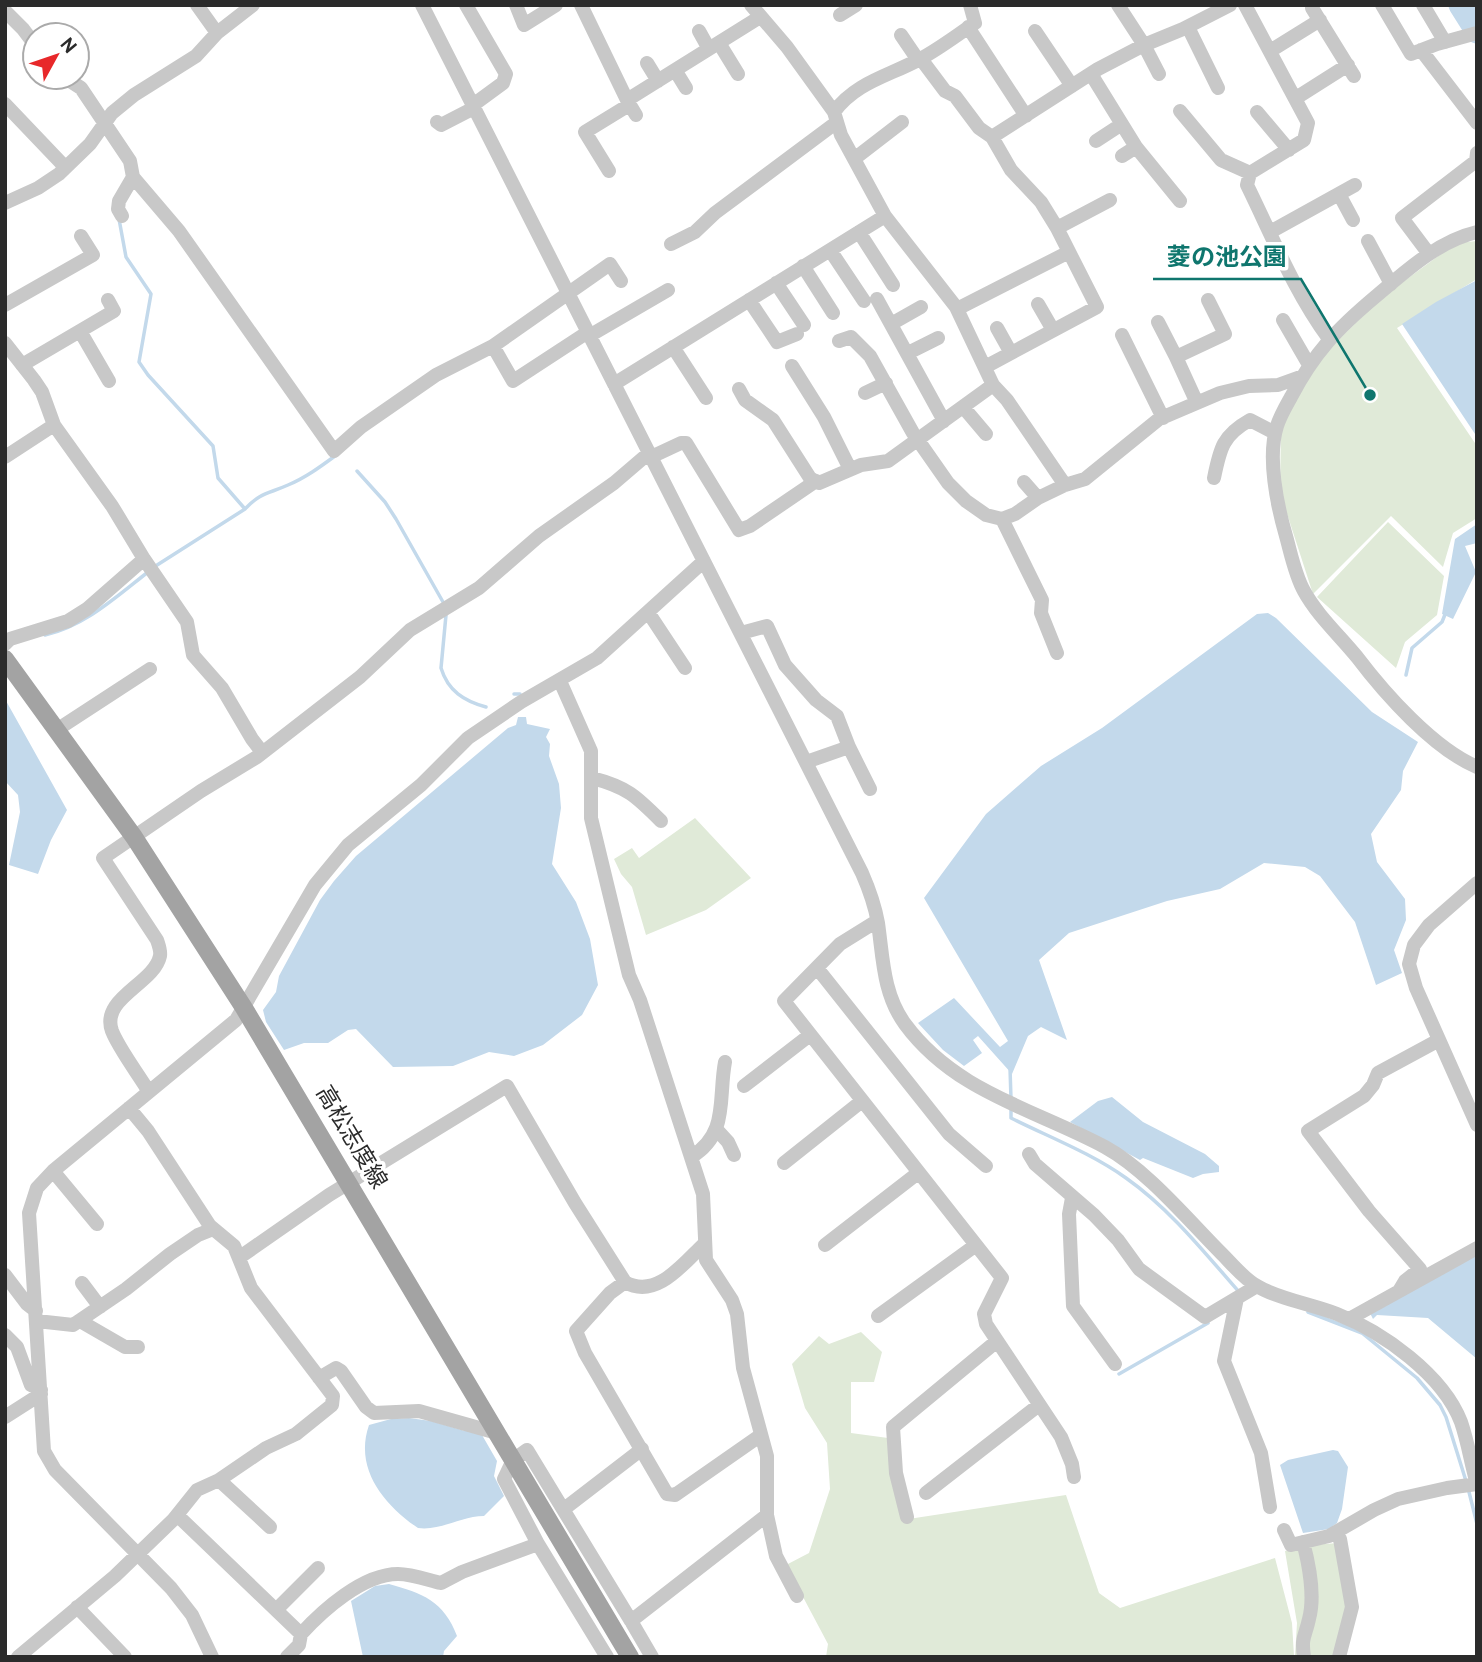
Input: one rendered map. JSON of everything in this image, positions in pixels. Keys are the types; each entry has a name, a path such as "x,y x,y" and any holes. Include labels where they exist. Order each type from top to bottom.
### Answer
{"main road":[{"name":"高松志度線","path":"5,659 134,837 244,1008 630,1657"}],"street":[{"path":"197,5 217,33"},
{"path":"5,203 38,188 65,167 134,95 196,56 217,33 253,5"},
{"path":"422,5 862,873 877,921 886,982 894,1006 911,1031 958,1077 1107,1148 1129,1164 1165,1195 1257,1286 1367,1326 1421,1368 1446,1396 1462,1424 1477,1484 1398,1499 1334,1533 1291,1545 1284,1530"},
{"path":"437,122 441,125 473,107 503,83 506,74 466,5"},
{"path":"516,5 524,25 556,5"},
{"path":"581,5 631,107"},
{"path":"840,15 856,5"},
{"path":"671,244 695,232 835,117 843,99 863,84 919,59 975,23 970,5"},
{"path":"1118,5 1159,74"},
{"path":"992,137 1091,74 1144,45 1188,27 1230,5"},
{"path":"1245,5 1308,122 1304,140 1250,173 1247,186 1287,272 1329,339"},
{"path":"1382,5 1411,54 1477,33"},
{"path":"1423,5 1445,42"},
{"path":"5,10 21,27"},
{"path":"609,171 585,132 631,107 658,81 714,46 755,11 787,47 835,117 841,135 885,216 957,309 993,385 1007,400 1065,485"},
{"path":"1270,51 1316,14 1351,71 1296,97"},
{"path":"968,27 1026,116"},
{"path":"1188,27 1218,88"},
{"path":"1035,31 1073,86"},
{"path":"699,32 738,74"},
{"path":"901,35 945,91 955,96 979,128 992,137 1011,170 1041,202 1097,306 985,367"},
{"path":"1421,50 1477,123"},
{"path":"647,63 658,81"},
{"path":"675,70 686,88"},
{"path":"1091,74 1136,147 1180,201"},
{"path":"83,91 103,126 131,161 133,177 179,231 334,451 361,427 436,375 493,346 610,264 621,281"},
{"path":"5,104 65,167"},
{"path":"1180,111 1222,160 1250,173"},
{"path":"1257,112 1289,150"},
{"path":"854,159 902,122"},
{"path":"1096,141 1122,124"},
{"path":"1122,156 1136,147"},
{"path":"1429,254 1402,218 1476,161 1477,153"},
{"path":"122,216 118,209 119,201 133,177"},
{"path":"1270,232 1355,185"},
{"path":"1339,194 1353,220"},
{"path":"1057,228 1111,200"},
{"path":"614,384 885,216"},
{"path":"859,232 893,285"},
{"path":"1477,232 1457,237 1429,254 1329,339 1306,371 1277,425 1274,466 1279,511 1303,590 1382,690 1443,747 1477,767"},
{"path":"5,305 93,255 81,236"},
{"path":"1368,242 1391,284"},
{"path":"830,250 891,324 944,421"},
{"path":"957,309 1069,252"},
{"path":"803,266 833,313"},
{"path":"749,300 777,342 801,329 776,283"},
{"path":"493,346 513,381 668,290"},
{"path":"22,365 114,311 107,300"},
{"path":"1176,357 1225,334 1208,300"},
{"path":"1038,304 1053,330"},
{"path":"891,324 921,307"},
{"path":"1283,320 1306,371"},
{"path":"1158,321 1197,403"},
{"path":"997,328 1011,353"},
{"path":"80,331 109,381"},
{"path":"1122,335 1163,418"},
{"path":"839,341 851,337 870,356 917,439 948,483 966,501 986,515 1002,519 1015,514 1038,498 1085,479 1163,418 1220,393 1249,386 1278,385 1306,371"},
{"path":"908,353 938,338"},
{"path":"5,344 41,393 54,425 112,506 187,622 193,656 222,688 262,752"},
{"path":"673,347 706,398"},
{"path":"792,366 812,410 850,469"},
{"path":"865,393 886,383"},
{"path":"739,389 745,400 773,420 810,478 819,483 861,464 888,461 911,447 917,439 993,385"},
{"path":"964,408 986,434"},
{"path":"1214,478 1220,449 1234,429 1250,420 1275,433"},
{"path":"5,457 54,425"},
{"path":"149,1092 112,1030 111,1018 115,1008 160,958 157,940 103,859 262,752 360,677 410,630 479,588 540,536 650,455 686,443 739,530 750,526 816,481"},
{"path":"1024,482 1038,498"},
{"path":"1002,519 1042,600 1041,613 1057,653"},
{"path":"212,1657 192,1615 171,1588 55,1470 44,1451 29,1213 37,1188 53,1171 236,1020 315,885 340,854 421,785 468,738 521,702 597,658 704,561"},
{"path":"5,645 10,639 68,621 149,565"},
{"path":"648,612 685,668"},
{"path":"741,634 766,626 785,664 816,700 837,716 870,789"},
{"path":"58,729 150,669"},
{"path":"560,681 591,751 591,818 629,975 640,1000 703,1194 706,1260 732,1300 737,1314 743,1368 767,1457 768,1515 776,1556 797,1596"},
{"path":"806,762 849,747"},
{"path":"592,778 616,784 635,795 661,821"},
{"path":"1477,883 1429,925 1414,945 1409,964 1416,988 1477,1125"},
{"path":"877,921 840,944 783,1001 1002,1278 984,1314 986,1324 1061,1437 1072,1464 1074,1477"},
{"path":"817,968 949,1134 986,1166"},
{"path":"744,1086 810,1035"},
{"path":"1399,1291 1405,1281 1420,1269 1369,1211 1308,1131 1364,1096 1378,1073 1439,1040"},
{"path":"691,1157 705,1149 717,1130 725,1062"},
{"path":"240,1257 349,1184 507,1086 625,1282 638,1288 655,1286 704,1244"},
{"path":"784,1163 862,1101"},
{"path":"18,1657 139,1553 177,1515 197,1490 219,1480 266,1448 296,1434 332,1405 333,1396 251,1288 234,1246 213,1229 130,1108"},
{"path":"717,1130 728,1142 734,1155"},
{"path":"1029,1154 1035,1164 1094,1215 1118,1240 1139,1269 1205,1317 1257,1286"},
{"path":"53,1171 97,1224"},
{"path":"825,1245 918,1173"},
{"path":"1072,1198 1069,1214 1073,1306 1115,1364"},
{"path":"5,1275 37,1316 73,1325 170,1254 198,1235 213,1229"},
{"path":"878,1316 976,1245"},
{"path":"1349,1319 1477,1248"},
{"path":"625,1282 610,1293 576,1331 585,1353 667,1494 675,1495 761,1435"},
{"path":"82,1283 100,1307"},
{"path":"1237,1298 1224,1361 1261,1453 1270,1507"},
{"path":"80,1321 125,1347 138,1347"},
{"path":"5,1335 17,1347 31,1385 41,1392"},
{"path":"907,1517 896,1473 893,1427 997,1341"},
{"path":"319,1378 337,1368 366,1407 374,1413 419,1411 497,1433"},
{"path":"5,1417 41,1392"},
{"path":"926,1493 1040,1405"},
{"path":"564,1509 642,1449"},
{"path":"607,1657 538,1544 504,1479 513,1460 527,1450 652,1657"},
{"path":"219,1480 270,1527"},
{"path":"177,1515 301,1634"},
{"path":"631,1621 768,1515"},
{"path":"1334,1533 1340,1539 1352,1607 1339,1657"},
{"path":"1303,1542 1310,1569 1310,1618 1302,1638 1304,1657"},
{"path":"287,1657 299,1645 301,1634 317,1616 376,1577 399,1574 441,1583 462,1572 538,1544"},
{"path":"276,1610 317,1568"},
{"path":"77,1607 125,1657"}],"green space":[{"path":"1477,241 1477,279 1397,328 1477,446 1477,518 1453,533 1443,567 1391,516 1313,594 1280,492 1281,426 1315,363 1381,298 1456,243"},
{"path":"1388,522 1444,576 1437,615 1405,642 1396,668 1317,597"},
{"path":"695,818 751,878 706,910 646,935 632,887 621,874 614,859 632,848 639,858"},
{"path":"861,1332 882,1352 874,1382 851,1382 851,1433 888,1438 902,1520 1066,1495 1099,1593 1120,1608 1275,1558 1292,1623 1294,1656 826,1657 828,1644 786,1565 809,1553 830,1489 827,1443 805,1408 792,1364 819,1336 829,1344"},
{"path":"1339,1543 1348,1604 1336,1657 1295,1656 1297,1623 1285,1551 1310,1545"}],"water":[{"path":"1477,280 1477,437 1402,324"},
{"path":"1477,524 1477,543 1465,546 1476,572 1453,619 1442,614 1455,539"},
{"path":"1268,613 1372,712 1418,742 1403,771 1401,790 1371,834 1377,862 1405,899 1406,920 1394,950 1402,973 1376,985 1355,922 1320,876 1305,867 1264,863 1220,889 1167,901 1069,933 1039,960 1067,1040 1041,1027 1028,1036 1012,1074 978,1036 973,1040 982,1053 964,1066 943,1050 918,1023 954,998 1000,1047 1008,1041 924,898 986,814 1041,766 1102,728 1257,614"},
{"path":"5,699 67,810 51,840 38,874 9,865 20,812 18,795 5,781"},
{"path":"518,717 526,717 527,724 550,729 546,737 550,744 549,756 559,784 561,808 552,864 576,902 590,939 598,985 582,1015 543,1045 514,1056 489,1052 453,1066 393,1067 356,1029 348,1030 328,1043 304,1043 284,1050 266,1022 263,1010 276,992 279,976 320,900 356,856 508,728 516,725"},
{"path":"1112,1097 1143,1122 1205,1154 1219,1166 1219,1172 1193,1178 1143,1158 1140,1160 1070,1122 1098,1101"},
{"path":"1477,1254 1477,1359 1428,1318 1377,1315 1373,1319 1370,1313"},
{"path":"409,1418 465,1431 471,1430 482,1435 497,1461 494,1476 504,1496 484,1516 418,1528 393,1508 383,1496 375,1484 365,1456 369,1425 391,1419"},
{"path":"1338,1451 1348,1467 1342,1509 1337,1523 1329,1529 1303,1533 1280,1465 1288,1460"},
{"path":"389,1584 422,1595 446,1614 457,1636 444,1651 443,1657 363,1657 351,1601 375,1586"}],"waterway":[{"path":"1460,5 1477,32"},
{"path":"119,219 126,257 151,294 139,362 213,446 218,478 245,509 154,567"},
{"path":"245,509 260,496 300,479 335,456"},
{"path":"357,471 385,502 443,602"},
{"path":"45,635 87,618 148,572"},
{"path":"1406,675 1412,648 1442,622 1446,612"},
{"path":"446,615 441,668 444,676 458,694 486,707"},
{"path":"514,694 520,694"},
{"path":"1010,1068 1011,1099"},
{"path":"1011,1107 1011,1118 1099,1161 1142,1190 1186,1232 1240,1293"},
{"path":"1308,1312 1362,1333 1417,1378 1440,1405 1446,1417 1466,1481"},
{"path":"1119,1374 1208,1323"},
{"path":"1468,1488 1477,1524"}],"place":[{"name":"菱の池公園","path":"1370,395"}]}
